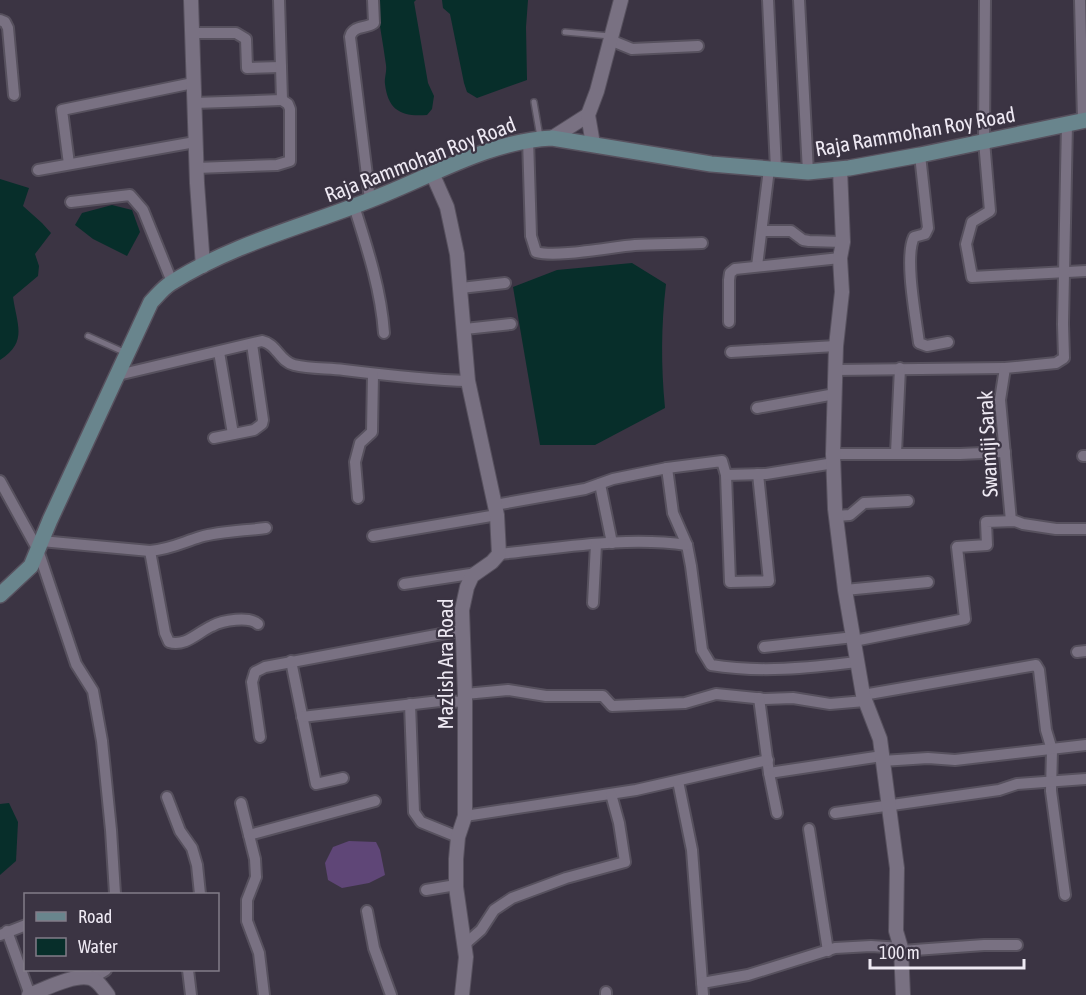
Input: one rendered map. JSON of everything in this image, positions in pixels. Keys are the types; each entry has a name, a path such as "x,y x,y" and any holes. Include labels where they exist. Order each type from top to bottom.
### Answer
{"main road":[{"name":"Raja Rammohan Roy Road","path":"0,595 31,566 82,448 151,302 172,282 236,248 370,200 497,147 540,138 593,144 711,164 808,172 840,169 920,155 1084,120"}],"street":[{"path":"191,0 196,168 203,266"},
{"path":"279,0 282,100"},
{"path":"370,200 350,37 355,29 374,22 373,0"},
{"path":"593,144 588,116 597,91 621,0"},
{"path":"757,266 773,169 768,0"},
{"path":"799,0 808,172"},
{"path":"985,0 984,141 990,211 972,222 966,244 972,277 1086,271"},
{"path":"1080,0 1084,120"},
{"path":"0,20 5,22 8,28 14,95"},
{"path":"192,33 236,33 246,39 247,68 281,67"},
{"path":"611,38 632,49 698,46"},
{"path":"69,164 62,110 193,83"},
{"path":"194,104 282,100 288,104 290,110 290,161 277,165 196,168"},
{"path":"588,116 540,138 531,236 536,252 562,253 635,245 702,243"},
{"name":"Swamiji Sarak","path":"1011,521 1000,400 1005,368 1056,363 1064,358 1067,123"},
{"path":"38,170 195,142"},
{"path":"920,155 928,228 925,234 914,237 910,244 919,343 927,346 948,342"},
{"path":"840,169 843,242 840,258 842,292 836,346 833,458 836,516 845,590 864,698 880,739 887,807 897,868 896,931 901,949 903,995"},
{"path":"432,173 447,207 457,254 468,381 496,510 499,554 612,543 659,541 687,545"},
{"path":"71,202 130,195 143,210 172,282"},
{"path":"354,206 369,253 384,333"},
{"path":"762,231 791,231 803,240 843,242"},
{"path":"729,322 730,273 735,269 840,258"},
{"path":"461,288 505,283"},
{"path":"465,329 511,324"},
{"path":"118,375 262,341 274,347 284,360 295,365 468,381"},
{"path":"214,438 260,427 264,420 252,344"},
{"path":"731,352 836,346"},
{"path":"219,352 233,434"},
{"path":"896,453 900,368"},
{"path":"836,370 1005,368"},
{"path":"358,498 355,462 360,443 372,432 373,374"},
{"path":"757,408 835,394"},
{"path":"726,476 758,474 833,458 896,453 1005,452"},
{"path":"373,536 496,510 613,479 667,468 722,461 726,476 730,582 769,581 758,474"},
{"path":"667,468 673,513 687,545 702,650 711,665 772,669 812,668 857,662"},
{"path":"0,481 39,545 76,664 93,691 103,751 115,893"},
{"path":"600,484 612,543"},
{"path":"836,516 850,515 864,503 908,501"},
{"path":"765,647 854,639 965,619 957,547 987,545 986,522 1011,521 1056,529 1086,529"},
{"path":"39,545 150,551 168,549 199,537 266,528"},
{"path":"593,603 596,544"},
{"path":"150,551 165,633 169,642 175,644 199,636 211,626 221,622 251,620 258,624"},
{"name":"Mazlish Ara Road","path":"462,995 466,957 456,885 458,837 465,816 462,610 472,576 499,554"},
{"path":"404,584 477,573"},
{"path":"845,590 928,582"},
{"path":"260,737 252,682 253,675 265,667 463,630"},
{"path":"291,661 316,784 343,778"},
{"path":"302,717 465,698 508,690 546,696 603,696 612,706 686,703 716,694 793,698 830,704 1036,665 1039,670 1052,750 1051,791 1065,895"},
{"path":"759,698 777,813"},
{"path":"410,704 414,812 421,822 458,837"},
{"path":"769,773 882,759 955,760 1086,745"},
{"path":"465,816 611,794 768,760"},
{"path":"835,813 887,807 971,792 999,790 1017,784 1086,778"},
{"path":"678,781 692,850 703,995"},
{"path":"465,944 481,930 494,910 512,898 566,878 625,862 619,823 611,794"},
{"path":"167,797 180,831 192,848 197,865 198,893"},
{"path":"249,835 375,801"},
{"path":"241,803 255,859 256,877 247,900 247,921 259,953 264,995"},
{"path":"809,829 828,951"},
{"path":"426,890 456,885"},
{"path":"205,893 212,892"},
{"path":"366,910 374,948 391,995"},
{"path":"24,926 3,933 30,995 75,978 89,978 103,971"},
{"path":"702,983 748,975 835,948 871,946 901,949 1017,945"},
{"path":"188,971 191,995"},
{"path":"89,978 97,982 108,995"}],"lane":[{"path":"565,32 611,38"},
{"path":"534,102 540,138"},
{"path":"88,336 128,354"}],"shaded area":[{"path":"349,841 376,842 385,875 369,883 342,888 328,880 325,863 333,847"}],"water":[{"path":"376,0 416,0 414,2 428,83 434,96 432,109 427,115 403,113 397,110 389,100 385,84 386,65"},
{"path":"442,0 528,0 527,80 477,98 467,92 450,14 443,8"},
{"path":"0,179 29,188 23,206 51,233 35,254 39,266 38,276 13,297 18,324 17,340 9,353 0,360"},
{"path":"112,205 132,210 140,232 127,256 93,239 75,225 82,213"},
{"path":"632,263 666,284 662,346 665,408 595,445 540,445 513,287 557,270"},
{"path":"9,803 18,822 16,861 0,875 0,804"}]}
